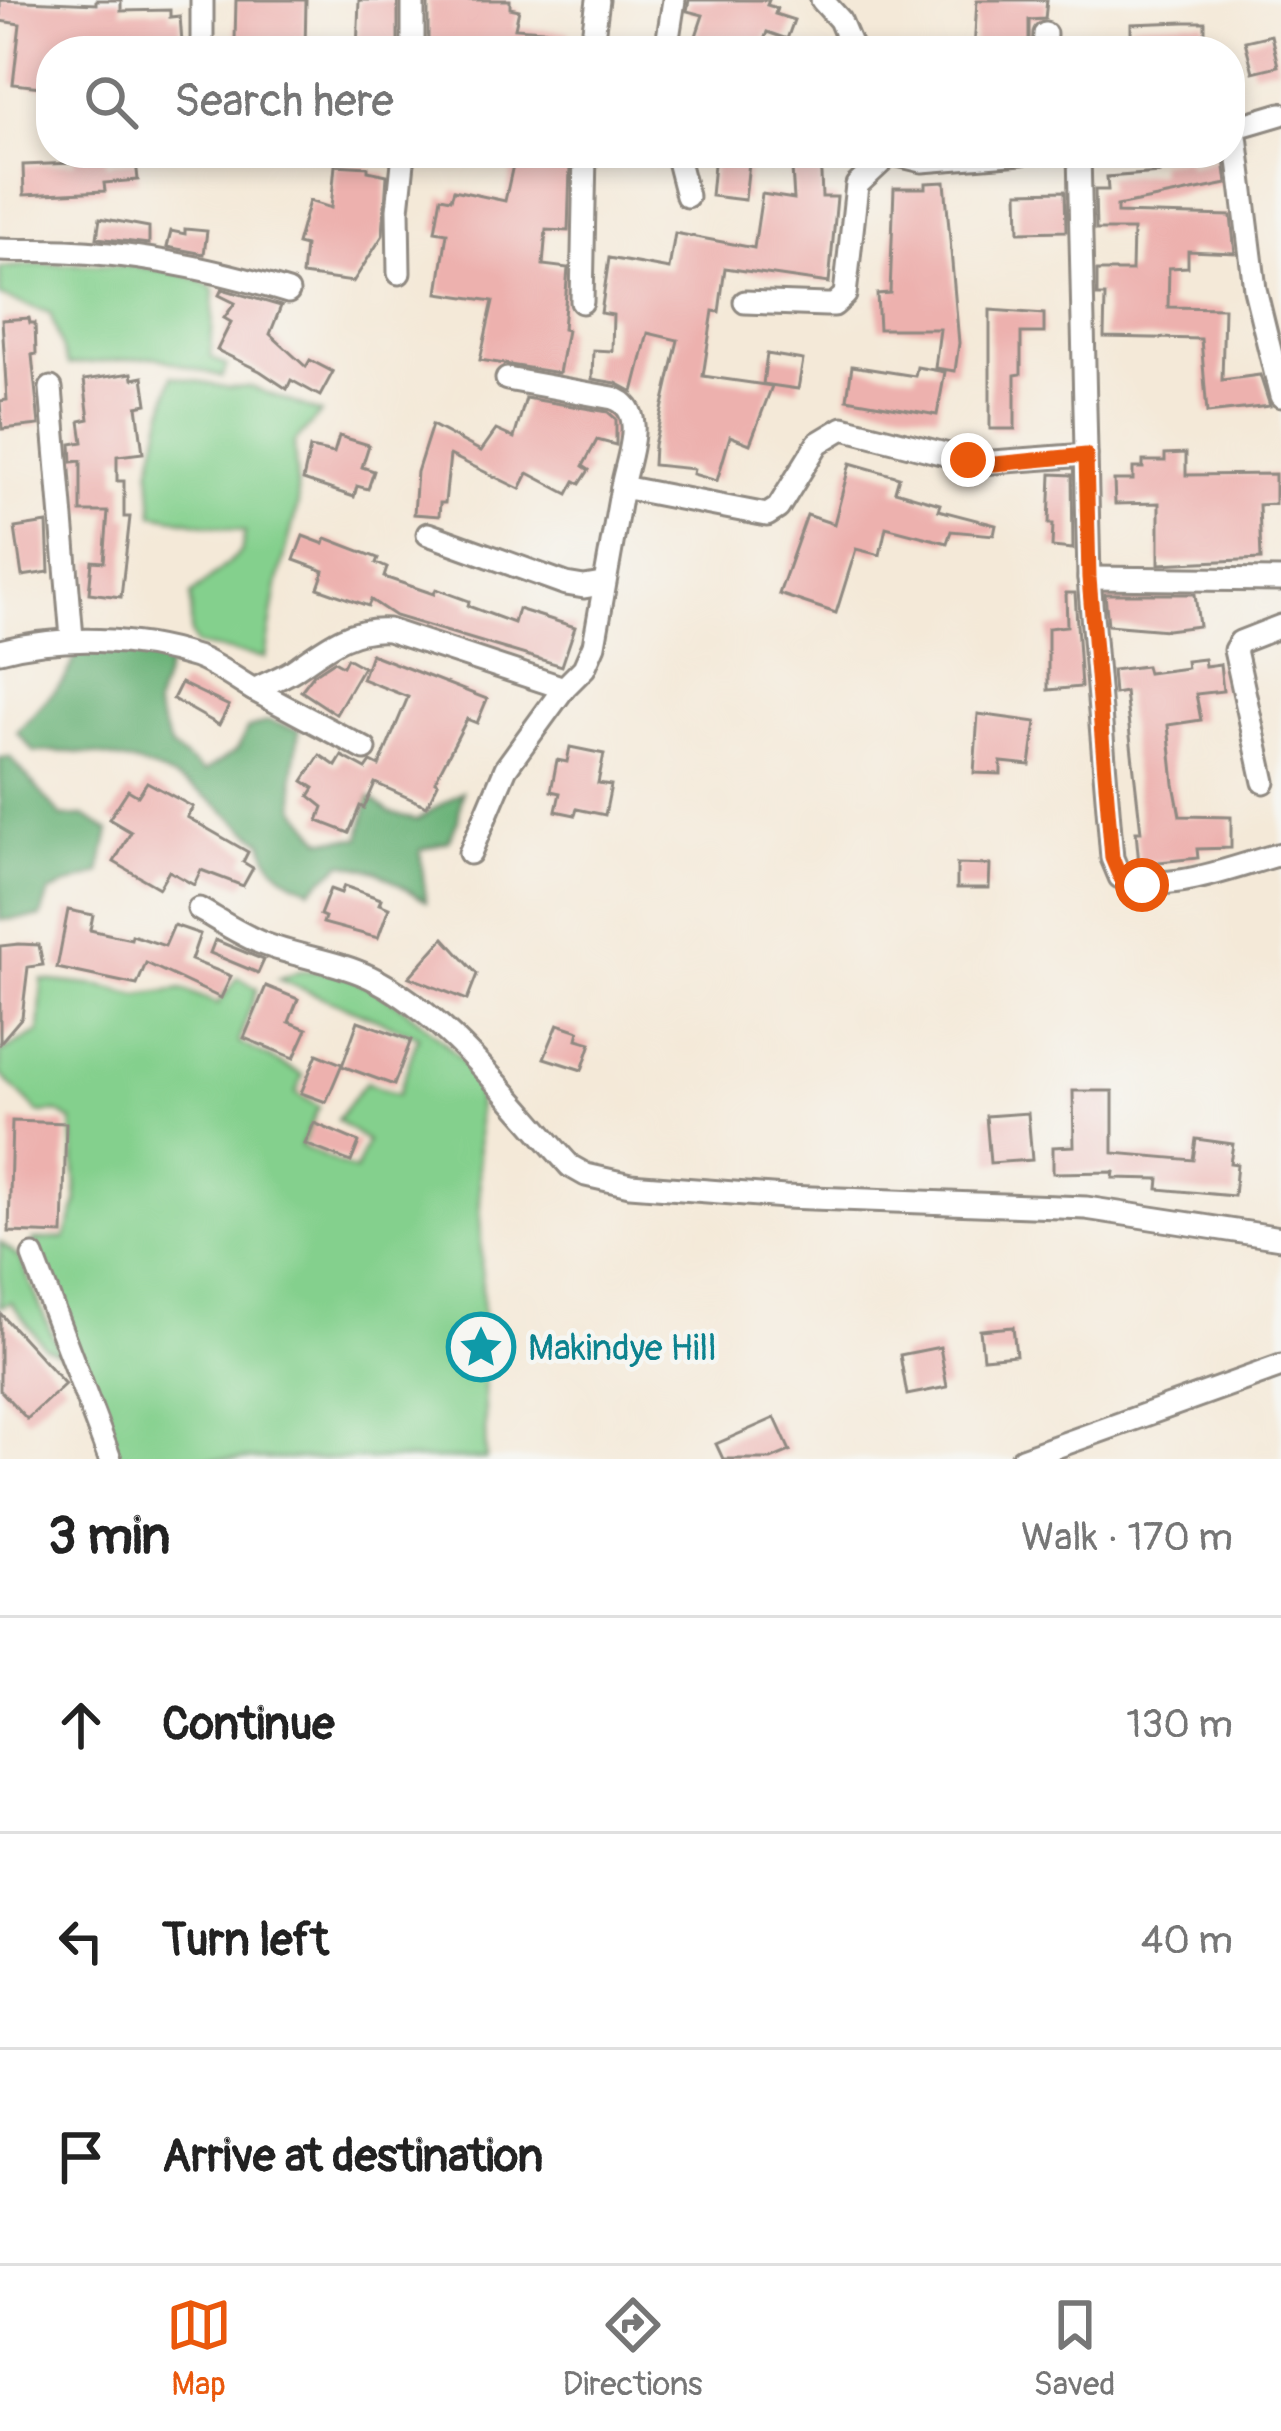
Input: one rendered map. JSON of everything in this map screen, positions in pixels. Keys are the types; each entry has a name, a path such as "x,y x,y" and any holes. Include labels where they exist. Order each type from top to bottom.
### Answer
{"street":[{"path":"202,0 202,36"},
{"path":"412,0 412,36"},
{"path":"593,36 598,0"},
{"path":"668,36 674,0"},
{"path":"822,0 847,36"},
{"path":"850,36 852,0"},
{"path":"1245,124 1281,114"},
{"path":"399,273 402,168"},
{"path":"582,302 585,168"},
{"path":"680,168 687,196"},
{"path":"745,302 834,305 845,295 857,185 874,168"},
{"path":"1079,168 1089,578 1112,858 1120,877 1142,885 1211,875 1281,854"},
{"path":"1238,168 1255,289 1281,396"},
{"path":"0,250 118,256 207,270 288,292"},
{"path":"470,853 506,768 584,668 593,645 634,419 627,405 613,398 508,379"},
{"path":"50,388 72,638"},
{"path":"622,487 767,515 778,508 818,443 844,428 980,463 1086,455"},
{"path":"428,534 566,584 602,584"},
{"path":"1089,578 1281,580"},
{"path":"1264,782 1235,650 1240,642 1281,626"},
{"path":"254,690 298,668 339,639 370,629 409,634 564,688"},
{"path":"0,651 72,638 199,658 365,749"},
{"path":"199,908 258,942 341,965 395,991 421,1009 570,1166 586,1175 630,1185 785,1197 1087,1208 1281,1238"},
{"path":"33,1256 110,1459"},
{"path":"1022,1459 1281,1366"}],"green space":[{"path":"133,266 202,281 214,290 211,357 227,366 222,377 155,357 68,365 50,313 0,296 0,268"},
{"path":"172,376 229,388 251,387 321,413 294,443 298,504 265,658 196,645 191,634 191,595 241,552 245,532 153,514 150,471"},
{"path":"79,648 172,653 155,707 171,748 204,772 237,750 247,729 268,721 299,730 293,776 296,808 322,840 360,838 369,796 389,812 416,820 462,792 458,821 448,841 420,850 426,901 377,871 342,863 311,889 280,872 263,841 179,781 108,757 35,752 17,732 65,679"},
{"path":"0,758 11,758 62,817 84,816 109,831 100,873 49,892 41,917 0,920"},
{"path":"299,971 338,973 378,991 431,1030 477,1077 486,1459 116,1459 33,1240 65,1238 77,1203 72,1121 58,1112 39,1113 0,1074 0,1053 39,1032 42,980 138,995 182,989 218,1004 238,977 257,989 238,1042 303,1075 296,1093 319,1107 301,1146 355,1171 367,1141 337,1120 366,1082 398,1095 418,1036 278,979"},
{"path":"0,1242 21,1260 60,1354 44,1346 11,1302 0,1307"}],"building":[{"path":"0,0 96,4 96,0 121,0 121,11 170,10 170,17 180,16 181,36 36,36 36,86 13,84 20,24 0,21"},
{"path":"236,0 306,0 305,36 235,36"},
{"path":"359,0 398,0 398,36 358,36"},
{"path":"428,0 510,0 510,8 519,10 515,28 570,32 570,36 428,36"},
{"path":"689,0 769,0 767,5 777,8 775,14 794,20 788,36 767,32 766,36 696,36 703,15 687,11"},
{"path":"977,0 1047,0 1045,19 1029,20 1029,36 975,36"},
{"path":"1205,22 1205,36 1131,36 1131,24"},
{"path":"1271,35 1278,66 1253,72 1245,41"},
{"path":"23,165 137,168 138,180 104,183 105,191 24,195"},
{"path":"335,168 368,168 387,175 383,235 353,282 302,275 305,246 297,244 309,201 331,208"},
{"path":"512,168 570,168 568,231 546,230 543,265 568,268 563,329 567,330 559,373 480,360 493,301 438,293 447,233 435,231 441,197 451,199 454,190 505,201"},
{"path":"714,168 748,168 745,200 711,196"},
{"path":"792,168 821,168 822,197 837,197 829,283 725,268 719,312 713,311 703,376 772,386 750,444 730,436 717,481 693,474 694,469 653,465 678,340 648,333 633,392 592,379 593,350 612,351 613,315 601,313 609,258 669,269 675,233 754,248 762,194 794,199"},
{"path":"1158,168 1225,168 1227,184 1117,206 1117,213 1231,216 1235,253 1188,251 1188,267 1169,268 1168,307 1224,308 1222,380 1260,375 1270,406 1207,413 1201,339 1104,337 1105,296 1097,296 1097,271 1132,271 1133,230 1096,230 1095,190 1108,190 1107,177 1159,173"},
{"path":"945,182 959,343 955,371 935,368 940,329 879,329 877,294 890,293 894,188 926,188 926,183"},
{"path":"1065,191 1066,231 1019,232 1018,192"},
{"path":"100,218 149,227 149,244 97,238"},
{"path":"185,229 207,231 204,254 167,247 171,231 185,234"},
{"path":"222,289 281,306 270,334 306,367 310,360 333,372 320,396 291,380 287,389 217,350 231,322 224,318 235,303 219,295"},
{"path":"990,310 1044,314 1044,333 1021,333 1015,429 990,429"},
{"path":"29,318 35,323 36,354 32,355 39,425 2,429 0,401 7,400 2,320"},
{"path":"767,354 803,360 798,389 763,384"},
{"path":"852,366 915,376 917,367 945,372 937,415 847,399"},
{"path":"132,373 133,379 143,377 147,404 137,406 143,453 117,456 117,481 124,481 124,517 130,517 121,597 89,593 92,561 104,562 108,512 81,512 81,461 72,462 71,444 83,442 80,421 89,419 84,380"},
{"path":"526,398 608,412 616,419 616,445 597,440 583,466 589,470 568,494 528,473 520,489 450,455 439,516 414,514 417,472 432,425 481,451 496,430 514,438"},
{"path":"339,436 369,445 362,467 374,471 368,489 357,486 354,497 303,480 310,448 334,453"},
{"path":"1186,453 1186,475 1275,474 1275,504 1259,505 1261,559 1159,564 1159,503 1115,504 1114,480 1133,480 1133,468 1143,468 1143,461 1165,461 1165,454"},
{"path":"850,463 899,477 895,491 940,504 938,510 996,525 994,535 951,531 947,543 886,527 880,555 856,549 836,613 779,594 807,515 834,524"},
{"path":"1051,474 1072,475 1073,549 1052,547"},
{"path":"47,523 49,572 22,576 15,528"},
{"path":"303,536 324,544 326,538 378,558 376,563 387,568 384,577 434,594 436,589 514,623 518,609 575,627 562,666 395,616 371,600 368,606 318,588 324,571 294,560"},
{"path":"1066,593 1075,593 1081,687 1048,690 1048,628 1067,626"},
{"path":"1105,594 1195,594 1199,626 1167,630 1108,625"},
{"path":"371,654 487,699 477,723 467,719 427,806 375,783 349,833 318,821 323,807 309,796 314,788 303,781 320,755 336,766 342,756 366,769 371,762 379,766 408,697 362,679"},
{"path":"347,658 363,667 336,714 301,691 314,674 334,661 343,666"},
{"path":"1204,659 1205,666 1220,664 1223,691 1196,694 1201,720 1168,725 1174,784 1180,816 1231,817 1231,848 1197,849 1198,858 1139,864 1136,832 1141,832 1125,692 1114,694 1112,670 1146,666 1148,673 1187,668 1186,661"},
{"path":"181,683 229,706 219,725 173,699"},
{"path":"978,714 1036,722 1030,765 1001,762 1001,774 974,773"},
{"path":"570,747 604,754 598,783 611,785 605,815 577,809 575,815 556,811 560,793 551,791 557,760 567,762"},
{"path":"147,782 193,807 187,817 248,852 243,862 253,868 243,886 201,870 194,885 169,871 159,888 114,862 131,832 109,819 128,790 138,796"},
{"path":"957,864 990,865 989,888 957,888"},
{"path":"344,886 381,899 379,904 389,908 378,938 323,923 325,917 320,915 330,889 341,893"},
{"path":"68,910 93,915 90,930 131,939 132,935 165,946 174,925 200,934 191,960 231,976 221,998 146,963 137,985 57,968"},
{"path":"444,938 477,974 467,1000 409,977"},
{"path":"215,940 264,960 258,973 210,953"},
{"path":"39,945 43,965 28,967 22,1017 0,1043 0,946"},
{"path":"266,986 298,999 289,1022 307,1029 294,1058 244,1038"},
{"path":"358,1021 411,1040 394,1085 342,1066"},
{"path":"558,1024 579,1031 577,1039 591,1043 582,1070 544,1058"},
{"path":"317,1054 342,1064 326,1102 301,1093"},
{"path":"1073,1091 1113,1091 1113,1153 1193,1160 1196,1139 1233,1144 1230,1163 1237,1164 1234,1196 1158,1189 1159,1179 1113,1178 1114,1172 1053,1173 1053,1147 1074,1146"},
{"path":"1028,1113 1032,1160 990,1163 986,1116"},
{"path":"12,1121 66,1123 63,1234 9,1232"},
{"path":"314,1123 359,1142 351,1162 305,1144"},
{"path":"0,1313 65,1384 27,1419 0,1390"},
{"path":"1013,1327 1016,1355 983,1358 980,1330"},
{"path":"940,1347 947,1387 907,1395 900,1355"},
{"path":"775,1418 790,1451 771,1459 723,1459 716,1444"}],"place":[{"name":"Makindye Hill","path":"481,1347"}],"route":[{"path":"968,460 995,464 1086,455 1089,578 1112,858 1120,877 1142,885"}]}
